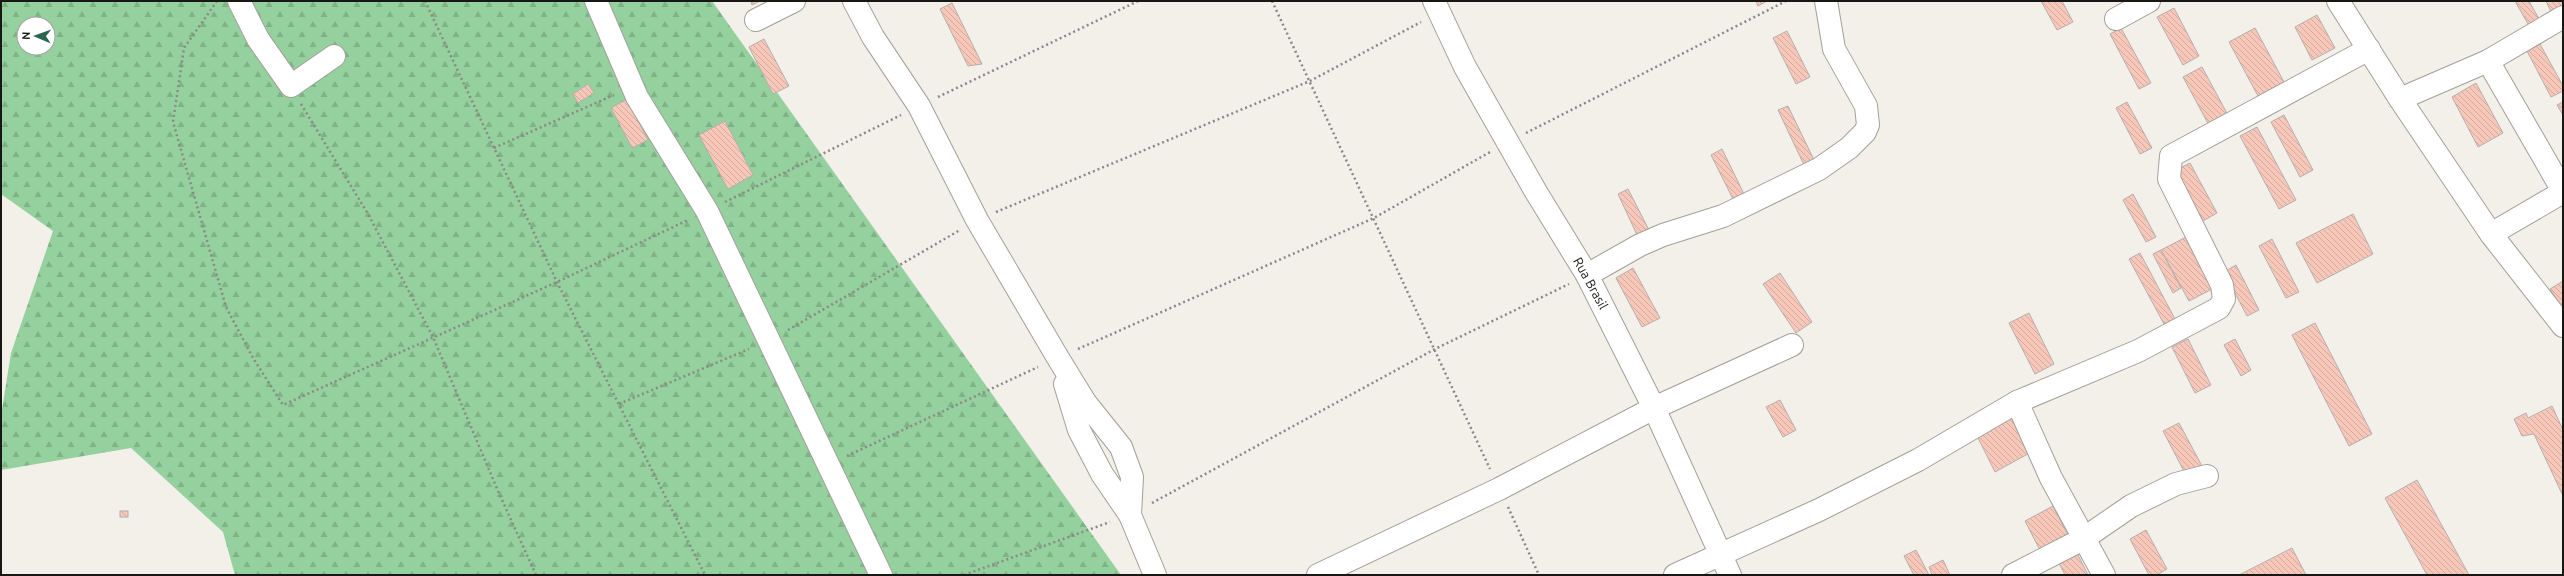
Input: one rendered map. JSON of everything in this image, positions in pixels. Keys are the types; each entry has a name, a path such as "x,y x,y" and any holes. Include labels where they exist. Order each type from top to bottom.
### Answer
{"street":[{"path":"239,1 258,39 291,86 334,56"},
{"path":"596,1 619,57 634,86 637,96 707,211 827,465 881,575"},
{"path":"756,20 794,1"},
{"path":"854,1 872,37 919,106 977,220 1058,358 1085,402 1121,447 1128,462 1132,477 1130,515"},
{"path":"1588,275 1651,240 1723,216 1819,169 1849,148 1865,132 1868,125 1866,106 1834,49 1826,1"},
{"path":"2116,19 2149,1"},
{"path":"2338,1 2400,99 2491,234 2563,326"},
{"name":"Rua Brasil","path":"1436,7 1465,67 1588,275 1654,408 1730,575"},
{"path":"2400,99 2488,61 2563,17"},
{"path":"1675,575 1720,552 1819,510 1918,460 2017,402 2138,351 2219,308 2224,299 2222,285 2169,179 2171,156 2369,49"},
{"path":"2488,61 2563,191 2491,234"},
{"path":"1318,575 1499,489 1654,408 1792,345"},
{"path":"1058,358 1079,430 1102,474 1130,515 1154,575"},
{"path":"2017,402 2051,478 2104,575"},
{"path":"2013,575 2083,539 2131,506 2176,484 2207,476"}],"path":[{"path":"217,1 184,48 173,122 226,307 264,376 283,405 558,282 707,211"},
{"path":"425,1 558,282 705,575"},
{"path":"1272,1 1540,575"},
{"path":"827,465 1058,358 1374,218 1508,142 1786,1"},
{"path":"619,404 769,341 977,220 1310,80 1436,7"},
{"path":"291,86 368,214 433,337 498,491 536,575"},
{"path":"494,148 634,86"},
{"path":"964,575 1130,515 1435,349 1588,275"}],"green space":[{"path":"1,1 712,1 1121,575 235,575 223,532 131,448 1,470 1,416 11,353 53,231 1,194"}],"building":[{"path":"751,1 760,1 752,5"},
{"path":"1756,1 1767,1 1758,6"},
{"path":"2041,1 2062,1 2073,22 2057,30"},
{"path":"2515,1 2529,1 2539,19 2528,24"},
{"path":"2546,1 2562,1 2563,8 2552,14"},
{"path":"952,3 982,64 968,66 940,9"},
{"path":"2174,8 2199,56 2183,65 2157,17"},
{"path":"2317,15 2335,48 2312,60 2295,27"},
{"path":"2121,28 2151,83 2139,89 2110,34"},
{"path":"2255,28 2284,82 2258,96 2229,42"},
{"path":"1787,31 1810,77 1796,84 1773,38"},
{"path":"764,39 789,86 773,94 749,47"},
{"path":"2540,44 2563,86 2563,91 2551,97 2527,51"},
{"path":"2202,67 2229,117 2210,127 2183,77"},
{"path":"2476,83 2503,133 2478,147 2452,97"},
{"path":"588,84 594,93 578,103 573,94"},
{"path":"627,99 648,140 632,148 611,108"},
{"path":"2127,102 2152,148 2140,154 2116,108"},
{"path":"2563,102 2563,115 2557,105"},
{"path":"1788,106 1815,162 1805,167 1778,110"},
{"path":"2284,115 2313,170 2300,177 2271,122"},
{"path":"725,121 753,175 728,189 699,135"},
{"path":"2257,127 2296,200 2279,209 2240,136"},
{"path":"1722,149 1744,194 1733,199 1711,155"},
{"path":"2190,163 2217,213 2203,221 2176,170"},
{"path":"1628,189 1650,232 1638,237 1618,194"},
{"path":"2133,194 2156,237 2146,242 2123,200"},
{"path":"2353,214 2373,254 2317,283 2296,243"},
{"path":"2190,235 2218,286 2189,301 2161,250"},
{"path":"2272,239 2299,292 2286,298 2259,246"},
{"path":"2161,250 2181,288 2173,293 2153,254"},
{"path":"2140,253 2175,319 2164,324 2129,259"},
{"path":"2236,265 2259,310 2247,316 2224,272"},
{"path":"1633,268 1660,318 1642,327 1616,278"},
{"path":"1780,273 1812,322 1796,333 1763,284"},
{"path":"2563,281 2563,303 2560,305 2550,289"},
{"path":"2029,313 2054,364 2035,374 2009,323"},
{"path":"2315,323 2372,434 2349,446 2292,335"},
{"path":"2188,339 2211,385 2195,393 2172,347"},
{"path":"2235,339 2251,370 2241,376 2224,345"},
{"path":"1780,400 1796,430 1783,437 1766,407"},
{"path":"2552,406 2563,430 2563,496 2534,434 2522,436 2514,419 2526,413 2528,418"},
{"path":"2016,414 2035,450 1995,472 1976,434"},
{"path":"2179,423 2202,466 2186,475 2163,431"},
{"path":"2417,480 2469,575 2427,575 2385,498"},
{"path":"2053,506 2068,535 2040,550 2025,521"},
{"path":"120,511 128,511 128,517 120,517"},
{"path":"2146,530 2167,569 2157,575 2149,575 2130,539"},
{"path":"2292,548 2306,575 2239,575"},
{"path":"1916,550 1929,575 1914,575 1904,556"},
{"path":"2077,553 2088,575 2065,575 2059,563"},
{"path":"1943,560 1950,575 1932,575 1929,567"}]}
